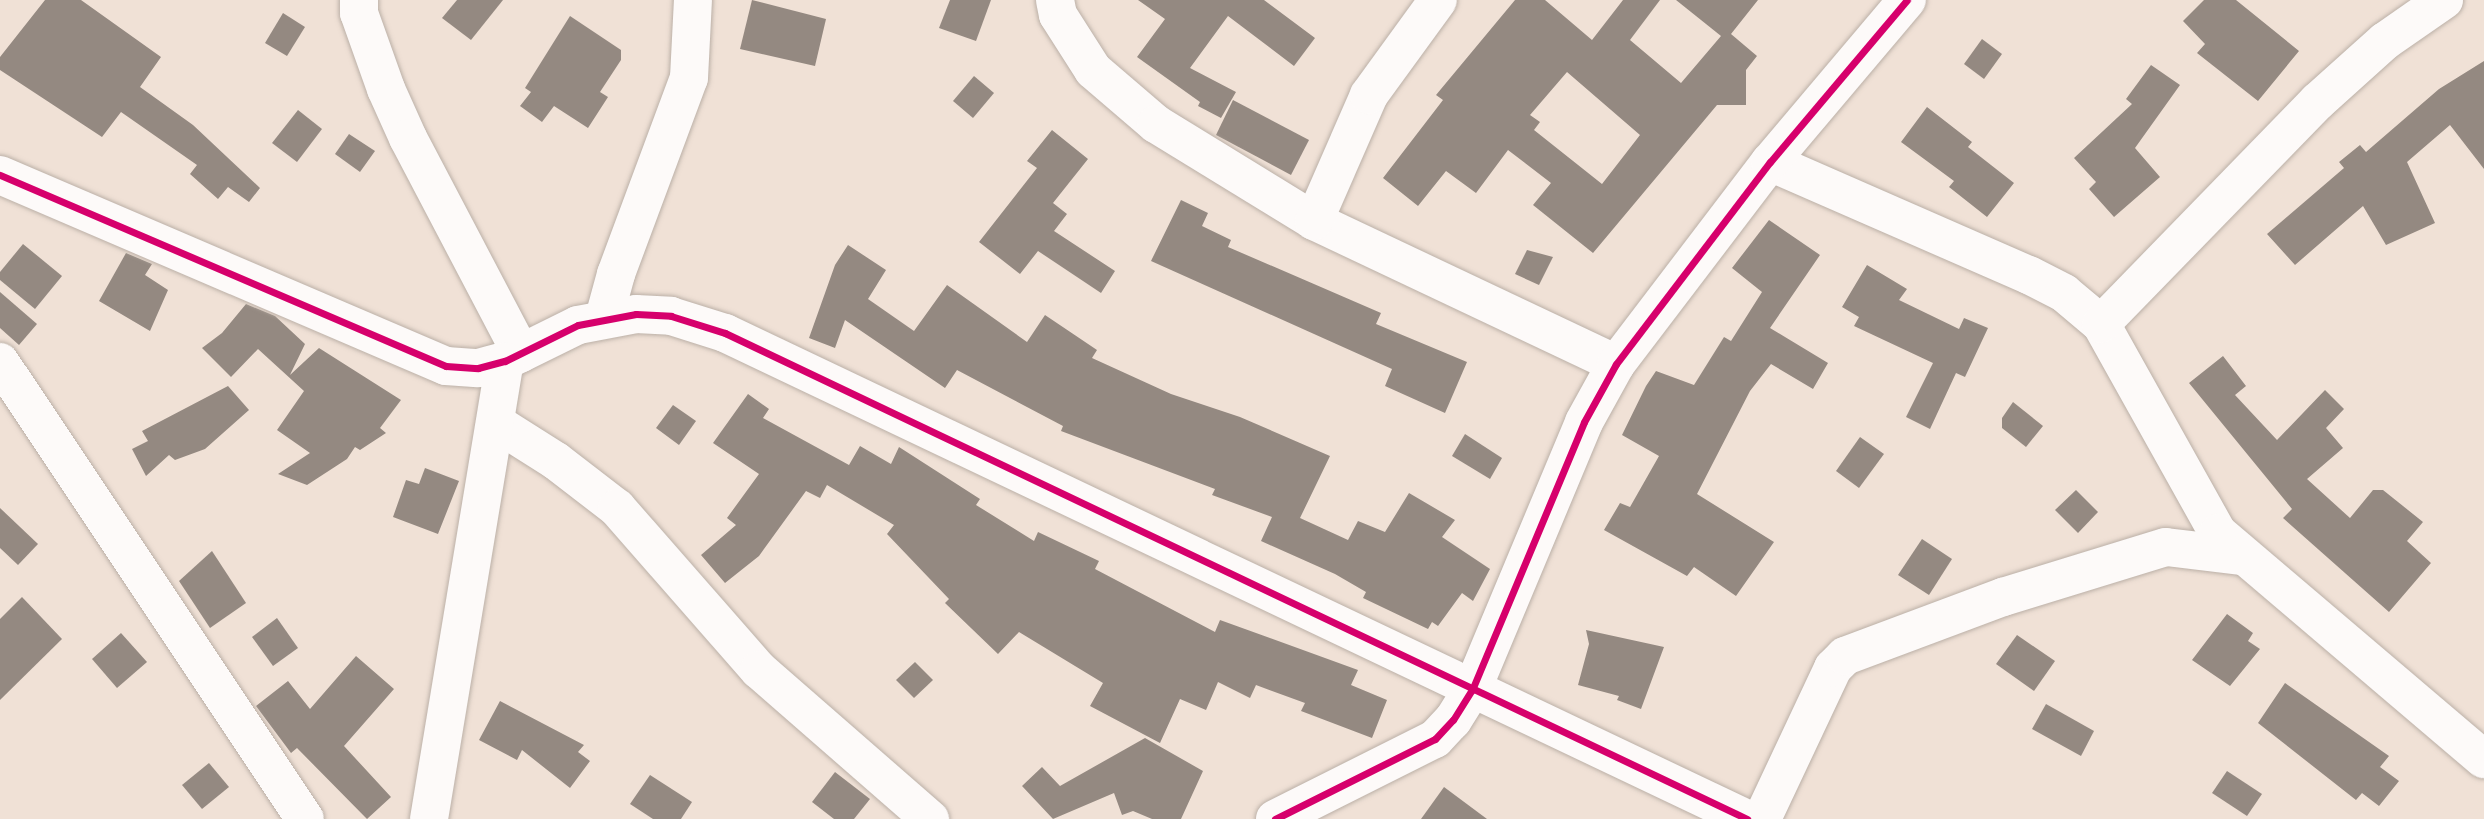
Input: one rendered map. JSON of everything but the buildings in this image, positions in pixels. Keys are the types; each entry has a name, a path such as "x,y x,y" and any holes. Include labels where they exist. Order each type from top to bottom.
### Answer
{"street":[{"path":"604,318 616,274 689,78 693,0"},
{"path":"1055,0 1077,50 1125,102 1314,221 1616,364"},
{"path":"1314,221 1369,95 1438,0"},
{"path":"1275,819 1435,739 1472,690 1584,422 1616,364 1770,162 1907,0"},
{"path":"2101,324 2317,102 2385,41 2444,0"},
{"path":"355,4 408,138 513,357 496,423 429,819"},
{"path":"1770,162 2029,275 2064,293 2101,324 2218,533 2484,759"},
{"path":"0,175 446,366 478,368 513,357 604,318 671,316 725,333 1747,819"},
{"path":"0,362 305,819"},
{"path":"496,423 556,461 617,508 759,670 930,819"},
{"path":"1762,819 1833,668 1845,656 2003,597 2166,547 2242,556"}],"cycle path":[{"path":"1275,819 1435,739 1453,720 1472,690 1584,422 1616,364 1770,162 1907,0"},
{"path":"0,175 446,366 478,368 505,361 578,325 636,314 671,316 725,333 1747,819"}]}
